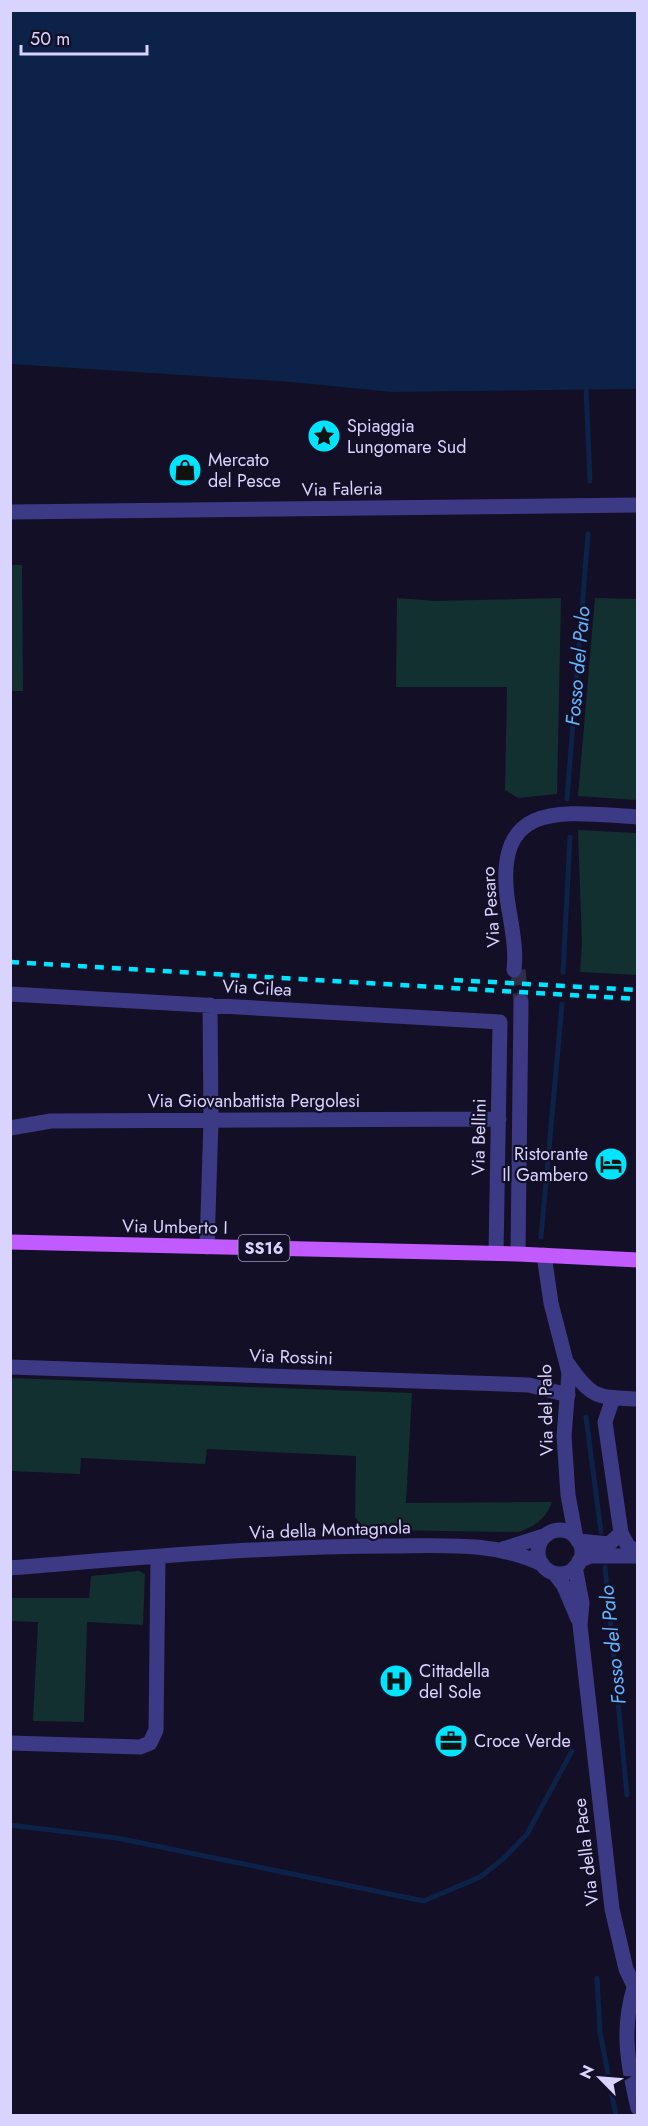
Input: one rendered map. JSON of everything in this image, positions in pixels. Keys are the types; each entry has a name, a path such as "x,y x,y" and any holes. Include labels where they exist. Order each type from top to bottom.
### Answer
{"main road":[{"name":"Via Umberto I","path":"10,1242 518,1254"},
{"name":"SS16","path":"518,1254 638,1260"}],"street":[{"name":"Via Faleria","path":"10,512 638,505"},
{"name":"Via Pesaro","path":"516,967 505,870 513,838 526,824 550,815 638,817"},
{"name":"Via Cilea","path":"10,994 500,1022"},
{"path":"207,1247 211,1120 210,1005"},
{"path":"518,1254 520,1005"},
{"name":"Via Bellini","path":"496,1253 500,1022"},
{"name":"Via Giovanbattista Pergolesi","path":"10,1128 51,1121 498,1119"},
{"name":"Via del Palo","path":"544,1255 551,1303 568,1364 564,1436 568,1495 581,1551 577,1564 582,1603 580,1625 592,1737"},
{"path":"568,1364 582,1385 593,1394 638,1399"},
{"name":"Via Rossini","path":"10,1367 530,1385 568,1395"},
{"path":"613,1398 605,1422 621,1533 628,1546 638,1554"},
{"name":"Via del Palo","path":"568,1495 562,1517 547,1534 538,1550 548,1569 568,1595 580,1625"},
{"path":"547,1534 564,1530 577,1539 609,1544 621,1533"},
{"name":"Via della Montagnola","path":"503,1549 547,1534"},
{"name":"Via della Montagnola","path":"10,1568 343,1546 453,1546 503,1549 548,1569"},
{"path":"548,1569 565,1573 590,1556 638,1554"},
{"path":"10,1743 140,1747 150,1743 156,1730 158,1557"},
{"name":"Via della Pace","path":"592,1737 614,1920 620,1950 636,1991"},
{"path":"636,1991 627,2020 627,2060 638,2108"},
{"path":"627,2060 638,2038"}],"green space":[{"path":"10,565 22,565 23,691 11,691"},
{"path":"397,598 436,601 561,598 557,794 518,798 505,790 507,687 396,687"},
{"path":"595,598 637,599 637,800 578,796"},
{"path":"578,830 637,833 637,975 580,972 582,944"},
{"path":"11,1378 412,1393 406,1503 552,1502 547,1513 539,1521 519,1532 374,1530 364,1528 355,1517 356,1456 207,1449 205,1464 81,1458 80,1474 11,1471"},
{"path":"139,1571 145,1574 143,1625 87,1622 84,1722 33,1721 38,1622 11,1621 11,1598 89,1598 91,1576"}],"water":[{"path":"10,11 637,11 637,389 392,392 291,382 11,364"}],"waterway":[{"name":"Fosso del Palo","path":"586,388 590,481"},
{"name":"Fosso del Palo","path":"567,799 588,534"},
{"name":"Fosso del Palo","path":"563,972 570,837"},
{"name":"Fosso del Palo","path":"541,1237 562,1004"},
{"name":"Fosso del Palo","path":"586,1417 601,1532"},
{"name":"Fosso del Palo","path":"605,1567 627,1795"},
{"path":"10,1825 117,1838 424,1901 480,1877 503,1859 527,1834 572,1751"},
{"name":"Fosso del Palo","path":"597,1978 600,2032 616,2116"}],"tunnel":[{"path":"518,970 521,1002"}],"railway":[{"path":"10,962 638,999"},
{"path":"454,980 638,990"}],"place":[{"name":"Spiaggia Lungomare Sud","path":"324,436"},
{"name":"Mercato del Pesce","path":"185,470"},
{"name":"Ristorante Il Gambero","path":"611,1164"},
{"name":"Cittadella del Sole","path":"396,1681"},
{"name":"Croce Verde","path":"451,1741"}]}
